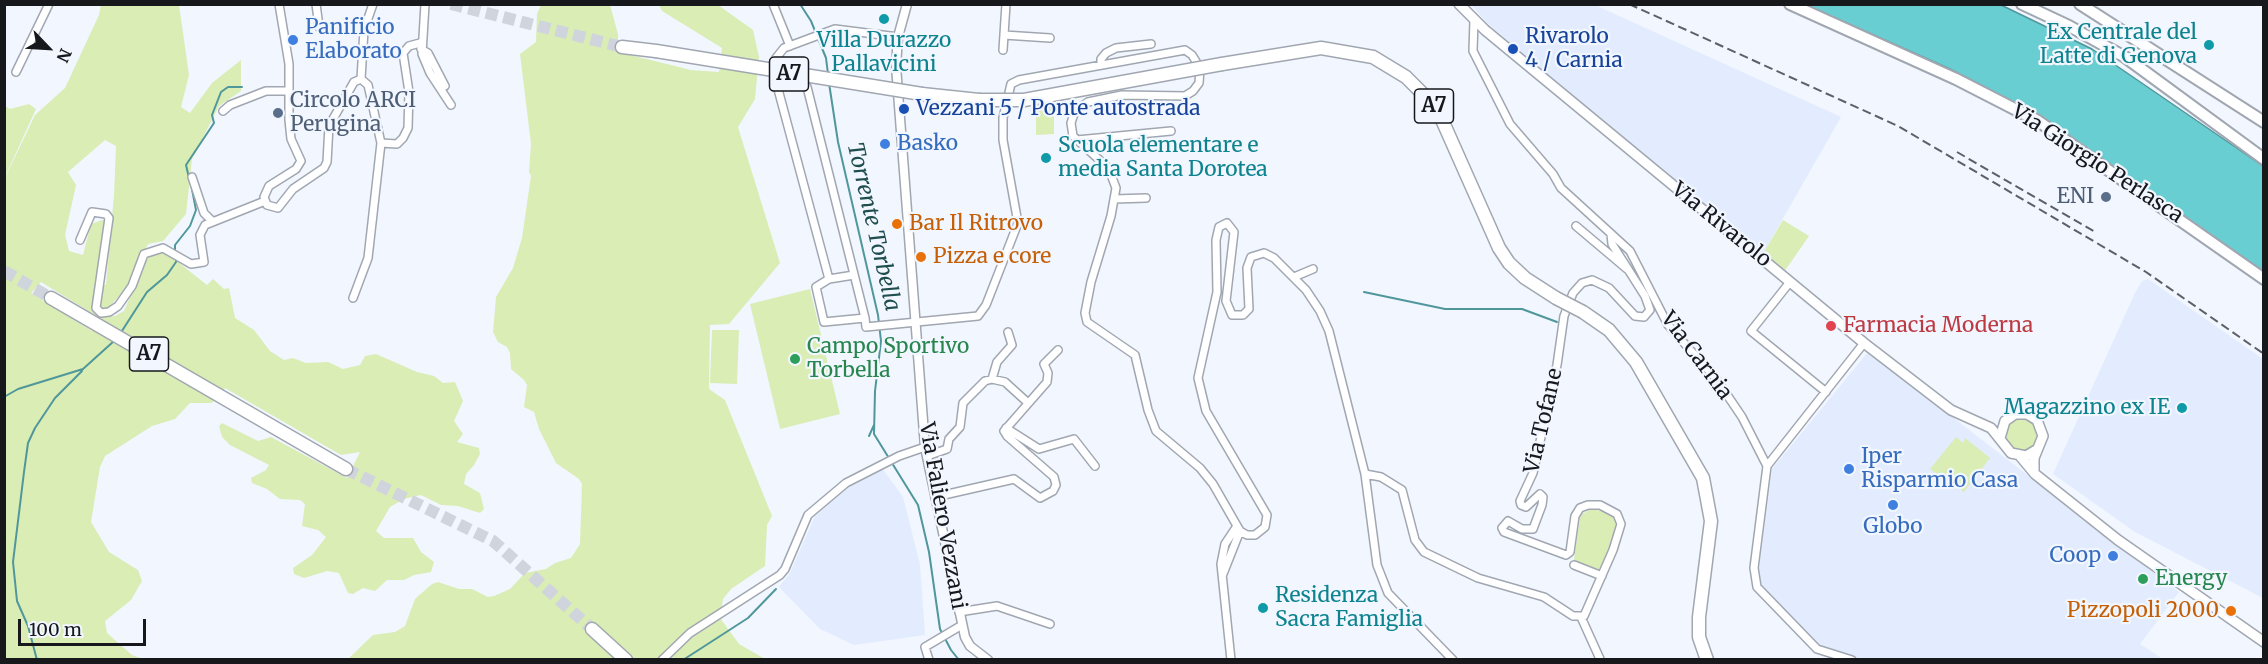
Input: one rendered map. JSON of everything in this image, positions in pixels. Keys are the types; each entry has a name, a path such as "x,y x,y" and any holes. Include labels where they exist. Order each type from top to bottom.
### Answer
{"highway":[{"name":"A7","path":"622,47 922,94 979,100 1024,100 1320,48 1373,57 1406,76 1434,105 1499,248 1509,263 1525,278 1609,330 1636,363 1703,478 1711,521 1699,617 1699,637 1707,660"},
{"name":"A7","path":"51,298 248,410 346,469"},
{"path":"592,629 626,660"}],"main road":[{"name":"Via Rivarolo","path":"1459,4 1864,343 1952,410 1982,422 2000,438 2007,450 2020,456 2034,471 2118,540 2264,642"},
{"path":"1465,4 1472,17"},
{"name":"Via Giorgio Perlasca","path":"1790,4 1956,79 2038,121 2264,279"},
{"path":"2022,4 2069,26 2125,57 2264,159"},
{"path":"2080,4 2264,122"},
{"name":"Via Rivarolo","path":"1982,422 2005,421 2020,413 2037,420 2043,436 2036,450 2034,471"},
{"path":"2000,438 2005,421"},
{"path":"2020,456 2036,450"}],"street":[{"path":"16,72 49,4"},
{"path":"279,4 289,64 291,139 300,164 272,183 265,195 265,201 271,208 278,208 293,189 323,170 327,162 329,126 354,82 361,79"},
{"path":"316,4 319,27"},
{"path":"361,79 364,30 373,4"},
{"path":"424,4 421,46 430,73 451,105"},
{"path":"773,4 792,44"},
{"name":"Via Faliero Vezzani","path":"907,4 898,37 896,66 926,451 962,624 970,646 988,660"},
{"path":"1003,50 1006,4"},
{"name":"Via Carnia","path":"1472,17 1473,51 1510,124 1553,174 1561,188 1630,251 1668,325 1724,389 1742,417 1767,466"},
{"path":"829,279 775,78 776,58 779,52 792,44 843,28 898,37"},
{"path":"1004,35 1050,38"},
{"path":"1101,64 1101,58 1116,48 1151,44"},
{"path":"381,143 397,144 408,128 409,92 403,53 407,47 421,46 428,53 445,86"},
{"path":"775,78 804,82 807,87 866,327 892,326 974,318 981,314 1018,223 1004,141 1003,118 1011,84 1019,80 1185,50 1192,55 1200,68 1199,83 1195,91 1185,96 1134,94 1088,102 1075,111 1071,123 1073,136 1110,172 1116,188 1091,282 1085,318 1092,328 1135,355 1152,424 1163,438 1200,468 1213,484 1239,528 1251,536 1259,533 1265,527 1267,515 1206,411 1199,387 1199,368 1217,292 1216,240 1219,227 1227,223 1234,232 1226,301 1232,315 1243,315 1249,309 1247,268 1253,255 1269,254 1293,277 1320,311 1329,331 1365,474 1377,565 1388,593 1453,660"},
{"path":"353,298 368,258 381,143 368,85 361,79"},
{"path":"224,111 230,105 266,91 289,91"},
{"path":"1077,140 1171,131"},
{"path":"192,177 204,213 212,221"},
{"path":"1114,199 1146,198"},
{"path":"80,240 92,212 106,214 109,218 96,308 100,313 109,312 126,296 144,254 163,248 191,264 204,262 200,235 212,221 265,201"},
{"name":"Via Tofane","path":"1576,226 1632,272"},
{"name":"Via Tofane","path":"1581,617 1587,612 1602,576 1621,524 1619,516 1609,508 1595,504 1580,508 1575,516 1570,552 1566,555 1504,532 1502,528 1508,521 1522,529 1533,529 1542,505 1543,497 1540,494 1526,507 1521,505 1520,501 1533,473 1557,365 1564,316 1573,293 1582,283 1597,280 1609,288 1635,316 1644,317 1649,312 1650,306 1632,272 1612,244 1611,234"},
{"path":"1293,277 1313,268"},
{"path":"854,275 829,279 816,287 824,322 865,318"},
{"path":"1790,282 1751,331 1826,393"},
{"path":"1008,332 1012,345 1020,351"},
{"path":"1852,660 1817,649 1757,587 1754,568 1767,466 1864,343"},
{"path":"992,379 997,362 1012,345"},
{"path":"934,497 1014,479 1040,498 1045,498 1053,491 1056,485 1054,477 1004,434 1026,402 1047,382 1049,378 1044,364 1058,350"},
{"path":"662,660 690,633 780,575 785,569 808,515 846,483 899,456 947,449 949,439 960,427 963,403 986,381 992,379 1009,385 1026,402"},
{"path":"1006,428 1039,449 1074,439 1095,466"},
{"path":"1365,474 1381,477 1402,490 1415,540 1424,552 1478,578 1544,597 1569,614 1581,617 1600,659"},
{"path":"1231,660 1222,576 1239,528"},
{"path":"1574,564 1602,576"},
{"path":"959,612 997,606 1050,624"},
{"path":"929,660 925,647 962,624"}],"shaded area":[{"path":"1472,5 1595,5 1841,117 1762,255 1486,22"},
{"path":"2148,279 2263,359 2263,598 2135,532 2053,474 2135,293 2142,281"},
{"path":"1868,352 2179,592 2140,644 2163,659 1858,660 1822,647 1769,597 1758,577 1772,469"},
{"path":"882,468 903,497 920,565 925,635 854,645 820,629 779,587 790,573 815,516 846,487"}],"green space":[{"path":"101,5 179,5 189,75 181,107 190,113 212,83 241,60 241,91 219,106 192,159 186,214 163,241 148,244 128,286 100,317 115,316 124,311 147,258 154,252 164,251 207,285 213,279 224,289 229,288 235,318 254,330 270,351 284,360 293,358 306,363 328,362 343,369 360,365 365,356 376,354 417,372 434,376 443,383 455,382 463,401 454,421 463,434 457,442 479,448 480,454 466,474 464,484 480,493 484,509 480,513 458,506 441,505 421,495 404,499 390,507 376,531 384,538 413,538 421,552 434,562 431,572 414,575 404,580 387,580 375,591 363,588 353,594 348,593 339,573 327,571 304,578 294,574 293,568 312,555 326,537 318,530 302,526 305,504 300,500 280,499 267,489 252,483 251,478 266,470 269,465 230,445 222,437 219,426 222,423 258,441 271,437 347,478 360,452 341,455 225,388 220,397 211,403 190,403 175,419 152,426 105,456 100,467 91,522 109,552 138,570 142,581 131,600 105,621 107,633 132,655 143,659 5,659 4,180 35,115 65,88 99,15","holes":["105,140 116,146 114,195 106,285 97,285 105,219 91,224 83,255 69,251 65,235 76,185 68,172","41,282 98,317 92,331 31,293"]},
{"path":"541,5 610,5 618,34 618,52 691,70 719,72 722,48 662,11 659,5 718,5 753,30 759,57 755,99 738,127 780,263 729,324 710,325 709,389 725,400 772,516 767,525 765,566 731,589 723,599 720,618 739,644 765,659 347,660 373,635 395,632 405,626 415,599 432,584 438,582 459,589 472,589 488,597 494,596 510,589 525,573 546,569 555,563 571,558 580,544 582,484 579,479 556,463 539,429 534,412 524,407 527,385 511,369 510,353 507,347 498,342 493,332 496,297 513,268 522,238 531,176 529,172 531,144 520,54 536,42 537,14"},
{"path":"29,104 36,109 5,177 5,106 10,109"},
{"path":"1036,105 1054,105 1054,134 1036,135"},
{"path":"1783,220 1809,236 1784,272 1762,255"},
{"name":"Campo Sportivo Torbella","path":"810,289 840,414 780,429 750,304"},
{"path":"712,330 739,330 737,384 710,383"},
{"path":"2013,417 2033,418 2041,436 2030,452 2015,453 2002,438 2009,420"},
{"path":"1956,437 1963,443 1965,438 1990,458 1964,492 1930,469"},
{"path":"1591,509 1607,512 1617,519 1610,550 1599,570 1574,560 1580,518 1582,514"}],"water":[{"path":"1806,5 2001,5 2092,49 2263,166 2263,271 2040,116 1950,69"}],"waterway":[{"name":"Torrente Torbella","path":"800,4 811,21 826,58 828,74"},
{"name":"Torrente Torbella","path":"829,83 838,142 878,315 881,341 875,391 874,434 918,505 929,552 940,629 959,660"},
{"path":"189,178 186,165 214,123 212,115 221,92 228,87 242,87"},
{"path":"175,252 175,245 190,226 196,210 191,184"},
{"path":"120,334 147,292 167,275 176,262 176,258"},
{"path":"1364,292 1445,309 1522,309 1557,322"},
{"path":"4,397 18,389 83,369 114,341"},
{"path":"37,660 28,626 17,601 13,562 28,443 55,398 82,371"},
{"name":"Torrente Torbella","path":"869,436 874,425"},
{"path":"683,660 748,618 776,589"}],"tunnel":[{"path":"451,4 622,47"},
{"path":"4,271 51,298"},
{"path":"346,469 493,541 592,629"}],"railway":[{"path":"1629,4 1898,126 2146,272 2264,354"},
{"path":"1957,152 2097,233"}],"place":[{"name":"Villa Durazzo Pallavicini","path":"884,19"},
{"name":"Panificio Elaborato","path":"293,40"},
{"name":"Ex Centrale del Latte di Genova","path":"2209,45"},
{"name":"Rivarolo 4 / Carnia","path":"1513,49"},
{"name":"Vezzani 5 / Ponte autostrada","path":"904,109"},
{"name":"Circolo ARCI Perugina","path":"278,113"},
{"name":"Basko","path":"885,144"},
{"name":"Scuola elementare e media Santa Dorotea","path":"1046,158"},
{"name":"ENI","path":"2106,197"},
{"name":"Bar Il Ritrovo","path":"897,224"},
{"name":"Pizza e core","path":"921,257"},
{"name":"Farmacia Moderna","path":"1831,326"},
{"name":"Campo Sportivo Torbella","path":"795,359"},
{"name":"Magazzino ex IE","path":"2182,408"},
{"name":"Iper Risparmio Casa","path":"1849,469"},
{"name":"Globo","path":"1893,505"},
{"name":"Coop","path":"2113,556"},
{"name":"Energy","path":"2143,579"},
{"name":"Residenza Sacra Famiglia","path":"1263,608"},
{"name":"Pizzopoli 2000","path":"2231,611"}]}
